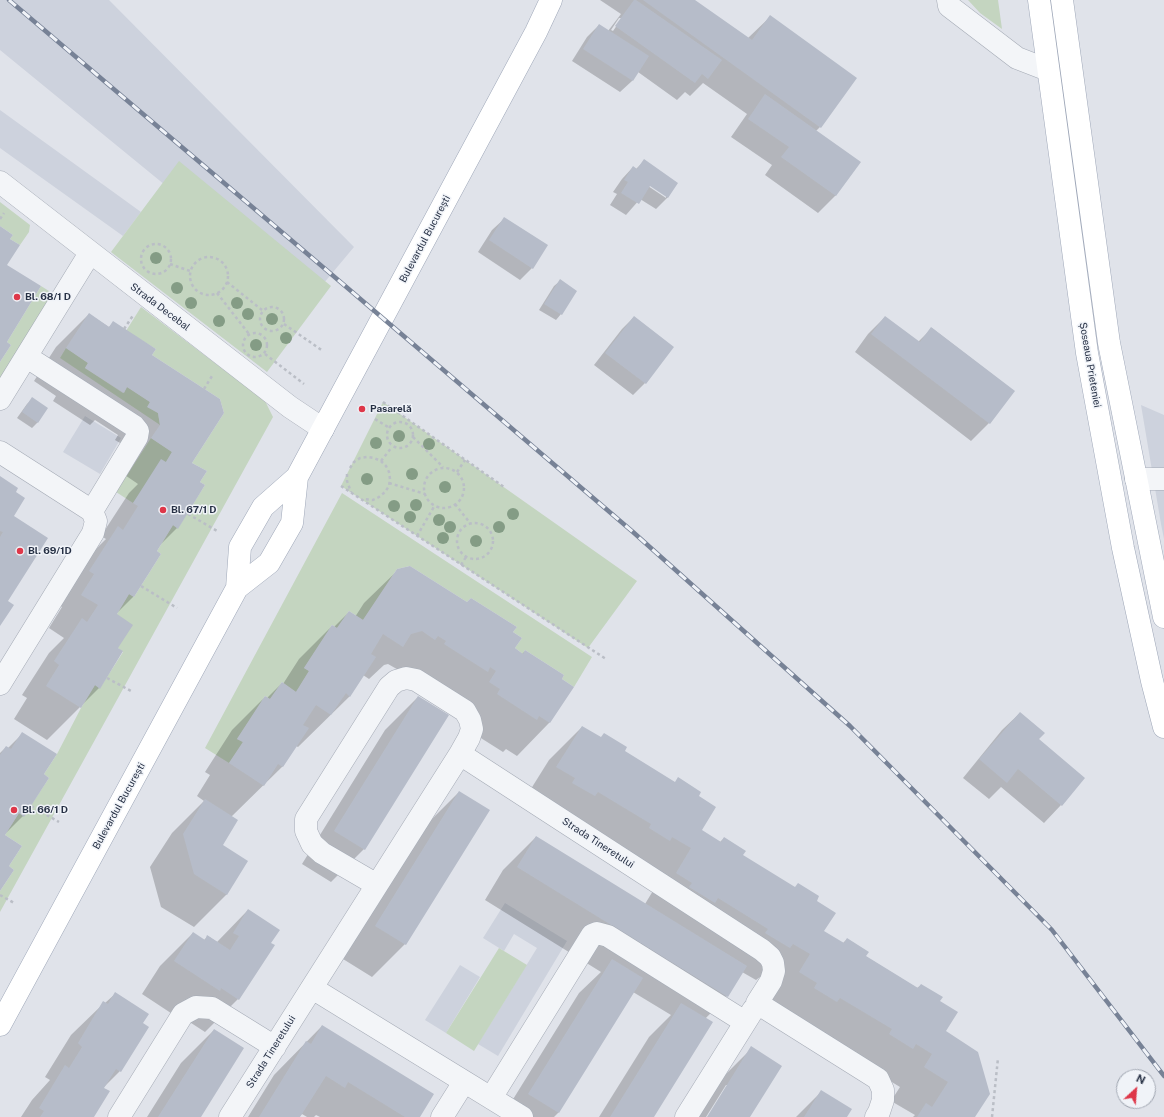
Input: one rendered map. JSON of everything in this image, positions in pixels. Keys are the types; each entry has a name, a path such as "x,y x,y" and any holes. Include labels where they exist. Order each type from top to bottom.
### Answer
{"main road":[{"name":"Bulevardul București","path":"237,588 240,547 263,507 297,477 528,46 551,0"},
{"name":"Șoseaua Prieteniei","path":"1039,0 1086,353 1123,548 1152,681 1164,727"},
{"path":"1062,0 1109,343 1164,617"},
{"name":"Bulevardul București","path":"0,1025 237,588 269,563 292,522 297,477"}],"street":[{"path":"946,2 1017,58 1048,70"},
{"name":"Strada Decebal","path":"0,182 290,407 323,429"},
{"path":"0,400 90,253"},
{"path":"27,356 134,426 138,431 138,437 92,511"},
{"path":"0,452 92,511 96,521 93,533 0,684"},
{"path":"1136,479 1164,479"},
{"path":"377,885 322,853 312,844 306,831 306,819 389,687 396,681 406,678 416,680 465,711 470,720 472,729 460,754"},
{"name":"Strada Tineretului","path":"230,1117 460,754 762,950 770,957 773,963 774,971 771,981 686,1117"},
{"path":"491,1098 592,935 597,933 608,936 745,1022"},
{"path":"312,988 522,1117"},
{"path":"757,1003 878,1079 883,1090 883,1100 876,1117"},
{"path":"119,1117 183,1014 196,1007 212,1008 275,1047"},
{"path":"442,1117 464,1082"}],"path":[{"path":"155,243 163,245 168,250 171,257 170,264 166,270 160,274 145,270 141,264 140,257 142,250 148,245 155,243"},
{"path":"214,258 221,262 225,268 228,275 227,282 223,289 217,293 210,295 203,294 196,291 192,285 190,270 194,264 200,260 214,258"},
{"path":"170,264 190,270"},
{"path":"227,282 263,310"},
{"path":"217,293 249,334"},
{"path":"269,306 276,306 282,311 285,317 284,324 279,330 272,332 265,329 260,324 259,317 263,310 269,306"},
{"path":"284,324 323,351"},
{"path":"263,334 265,329"},
{"path":"256,332 263,334 267,340 268,347 265,354 258,358 251,357 245,353 242,346 244,339 249,334 256,332"},
{"path":"265,354 304,384"},
{"path":"384,402 504,487"},
{"path":"375,419 388,427"},
{"path":"401,422 407,424 412,429 413,437 411,443 405,448 398,449 392,447 387,441 386,434 388,427 394,423 401,422"},
{"path":"413,437 443,468"},
{"path":"380,461 392,447"},
{"path":"350,468 354,462 360,458 367,457 380,461 386,466 389,472 389,483 385,492 373,500 359,498"},
{"path":"457,472 465,460"},
{"path":"443,468 457,472 462,478 464,485 464,492 460,499 456,504 449,507 435,505 425,494 424,486 430,473 436,469 443,468"},
{"path":"347,474 349,488 353,494"},
{"path":"389,483 425,494"},
{"path":"341,486 606,659"},
{"path":"456,504 470,523"},
{"path":"417,536 435,505"},
{"path":"188,514 218,532"},
{"path":"470,523 484,525 490,530 493,536 494,543 492,550 487,555 480,558 473,559 466,557 458,546 457,539 459,532 464,526 470,523"},
{"path":"461,565 466,557"},
{"path":"141,586 177,608"},
{"path":"107,678 131,691"},
{"path":"31,806 59,822"},
{"path":"0,894 14,903"},
{"path":"992,1117 998,1058"}],"shaded area":[{"path":"0,0 109,0 354,247 308,302 0,50"},
{"path":"0,110 141,212 123,236 0,148"},
{"path":"1141,405 1164,415 1164,539 1161,524"},
{"path":"85,416 121,438 100,474 63,452"},
{"path":"505,903 567,941 498,1056 478,1044 537,948 514,934 504,951 483,938"},
{"path":"460,965 480,977 446,1033 425,1020"}],"green space":[{"path":"968,0 998,0 1002,29 980,13"},
{"path":"179,161 331,286 267,372 111,252"},
{"path":"0,202 30,225 29,232 20,245 10,239 13,235 0,226"},
{"path":"41,286 49,291 51,296 0,382 0,362 11,345 7,342"},
{"path":"141,307 265,401 273,417 0,912 0,891 14,870 9,866 22,846 5,835 19,813 24,816 49,778 44,774 57,754 81,708 95,685 100,688 123,652 118,648 117,614 129,594 134,597 161,554 157,551 173,525 178,528 205,485 200,482 207,471 192,463 224,413 220,399 152,355 156,349 126,331"},
{"path":"66,348 88,363 85,368 123,393 127,387 150,402 148,407 158,413 160,425 60,358"},
{"path":"383,402 637,581 588,648 341,486"},
{"path":"151,438 172,452 166,462 133,503 116,492"},
{"path":"342,493 592,657 574,687 562,679 564,675 525,650 523,654 515,648 522,638 513,632 517,627 471,598 467,602 410,566 397,569 363,620 349,611 337,628 332,625 304,668 309,671 296,692 282,682 270,699 265,696 237,739 243,742 229,763 205,748"},
{"path":"499,948 527,965 474,1051 446,1033"}],"building":[{"path":"634,0 722,60 708,79 702,74 695,83 615,26"},
{"path":"643,0 695,0 752,40 770,15 857,78 821,128"},
{"path":"599,24 649,56 633,81 583,49"},
{"path":"765,94 861,162 836,196 781,157 789,147 748,119"},
{"path":"644,159 678,183 668,198 650,186 639,204 621,193 628,182 624,180 633,166 637,169"},
{"path":"504,217 548,245 533,269 489,240"},
{"name":"Bl. 68/1 D","path":"0,226 13,235 10,239 20,245 7,265 41,286 7,342 11,345 0,362"},
{"path":"560,279 577,291 562,315 544,304"},
{"name":"Bl. 67/1 D","path":"89,313 109,327 113,321 156,349 152,355 220,399 224,413 192,463 207,471 200,482 205,485 178,529 173,525 157,551 161,554 134,597 129,594 117,614 133,625 118,648 123,651 100,689 95,685 81,708 46,686 59,665 54,661 82,618 87,622 98,605 81,595 94,574 89,571 118,526 123,530 138,506 133,503 161,459 166,462 172,452 151,438 160,425 158,413 147,407 150,402 127,387 124,393 85,368 88,363 66,348"},
{"path":"634,316 674,347 646,384 605,353"},
{"path":"885,316 920,342 931,327 1015,391 990,424 871,334"},
{"path":"32,397 48,408 38,423 22,412"},
{"name":"Bl. 69/1D","path":"0,476 18,488 16,492 25,498 14,516 48,538 8,601 14,605 0,626 0,537 3,532 0,531"},
{"path":"410,566 467,602 471,598 517,627 513,632 522,638 515,648 523,654 525,650 564,675 562,679 574,687 550,723 539,716 537,720 497,694 500,689 489,682 496,671 490,667 488,672 444,644 446,641 438,636 435,640 422,631 411,634 403,647 383,634 371,654 376,657 350,697 346,693 331,715 316,705 303,725 309,728 283,767 278,764 264,786 229,763 243,742 237,739 265,696 270,699 282,682 296,692 309,671 304,668 332,625 337,628 349,611 363,620 397,569"},
{"path":"418,696 449,715 365,850 334,831"},
{"path":"1020,712 1045,733 1039,739 1085,778 1062,806 1018,769 1007,783 979,759"},
{"path":"582,726 601,737 604,733 627,747 625,751 675,782 678,777 701,792 699,796 716,807 702,830 721,842 724,837 746,851 743,855 795,887 798,883 819,896 817,901 836,913 824,931 844,943 847,938 869,952 866,956 918,988 921,984 943,997 940,1001 958,1012 946,1031 978,1052 990,1094 975,1117 917,1117 926,1103 932,1107 948,1082 924,1067 932,1054 916,1044 913,1049 889,1034 892,1029 840,998 837,1002 814,988 817,983 799,972 810,954 793,944 790,948 765,933 768,929 718,898 715,903 689,887 692,883 676,873 691,848 672,837 670,841 649,828 651,824 598,792 595,796 572,783 575,778 556,767"},
{"name":"Bl. 66/1 D","path":"22,732 57,754 44,774 49,778 24,817 19,813 5,835 22,846 9,866 14,870 0,891 0,755 6,746 11,749"},
{"path":"459,791 490,810 406,945 375,926"},
{"path":"205,799 238,820 223,845 248,861 227,895 194,874 183,834"},
{"path":"536,836 747,966 728,997 517,867"},
{"path":"248,909 280,930 271,943 275,945 239,1000 221,988 220,991 174,961 193,932 205,940 207,935 230,950 239,936 233,933"},
{"path":"612,959 643,978 559,1113 528,1094"},
{"path":"115,992 149,1014 143,1023 149,1027 121,1072 116,1069 104,1088 110,1091 94,1117 40,1117 44,1111 39,1108 65,1065 69,1068 82,1047 78,1043 103,1001 108,1004"},
{"path":"681,1003 713,1022 654,1117 610,1117"},
{"path":"322,1025 434,1094 420,1117 405,1117 348,1082 345,1088 326,1076 300,1117 259,1117 306,1041 311,1044"},
{"path":"214,1029 244,1048 201,1117 158,1117"},
{"path":"751,1046 782,1066 750,1117 707,1117"},
{"path":"821,1090 852,1109 847,1117 804,1117"}],"railway":[{"path":"9,0 633,532 850,726 1052,930 1164,1076"}],"place":[{"name":"Bl. 68/1 D","path":"17,297"},
{"name":"Pasarelă","path":"362,409"},
{"name":"Bl. 67/1 D","path":"163,510"},
{"name":"Bl. 69/1D","path":"20,551"},
{"name":"Bl. 66/1 D","path":"14,810"}]}
